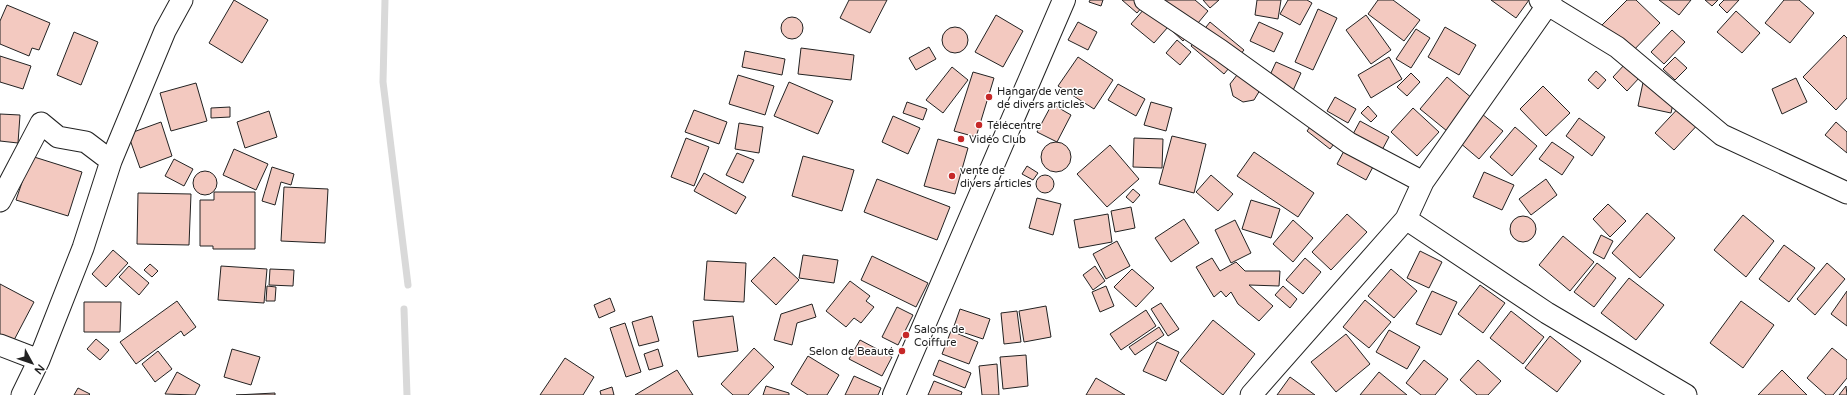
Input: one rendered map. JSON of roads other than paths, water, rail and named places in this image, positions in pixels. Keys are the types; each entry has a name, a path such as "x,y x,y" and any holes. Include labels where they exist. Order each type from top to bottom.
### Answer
{"main road":[{"path":"894,395 1064,0"}],"street":[{"path":"22,395 39,360 83,248 111,161 165,31 182,0"},
{"path":"1145,0 1220,50 1349,143 1423,182"},
{"path":"1252,395 1406,219 1423,182 1547,2 1617,47 1722,135 1847,193"},
{"path":"0,202 41,123 58,137 86,142 111,161"},
{"path":"1406,219 1547,313 1686,395"},
{"path":"0,345 39,360"}],"waterway":[{"path":"385,0 383,82 408,285"},
{"path":"404,309 407,395"}],"place":[{"name":"Hangar de vente de divers articles","path":"989,97"},
{"name":"Télécentre","path":"979,125"},
{"name":"Vidéo Club","path":"961,139"},
{"name":"vente de divers articles","path":"952,176"},
{"name":"Salons de Coiffure","path":"906,335"},
{"name":"Selon de Beauté","path":"902,351"}]}
